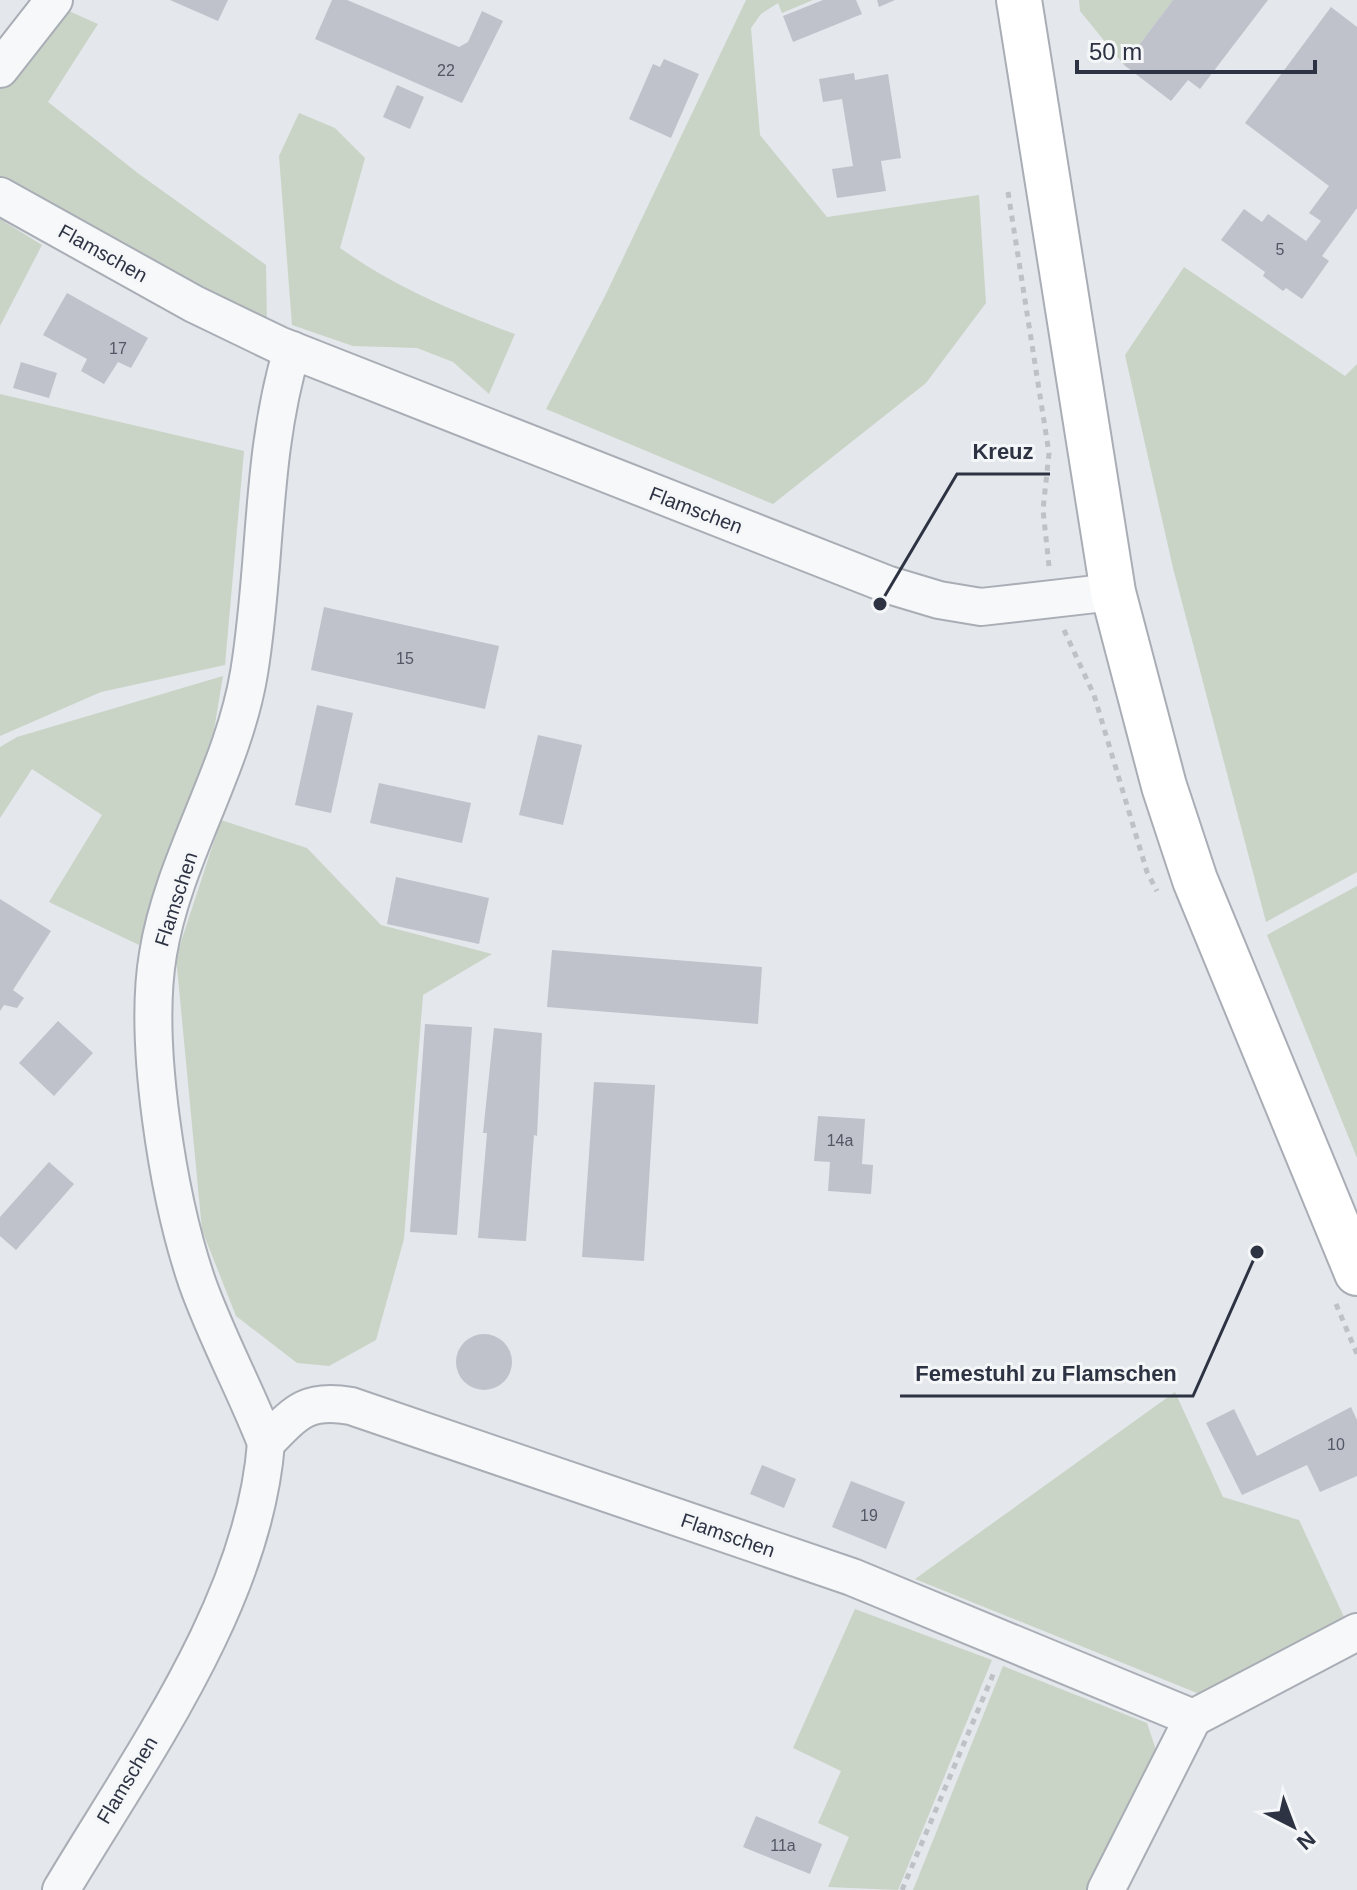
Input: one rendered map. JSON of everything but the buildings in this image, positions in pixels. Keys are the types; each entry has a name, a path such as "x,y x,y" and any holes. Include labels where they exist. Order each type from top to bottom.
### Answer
{"main road":[{"path":"1019,0 1113,592 1164,786 1195,880 1357,1273"}],"street":[{"path":"0,69 54,0"},
{"name":"Flamschen","path":"0,196 194,304 292,350 494,432 913,593 981,607 1113,592"},
{"name":"Flamschen","path":"61,1890 174,1701 211,1630 253,1524 266,1443 198,1284 184,1240 156,1073 154,1033 158,954 189,854 226,763 249,673 269,455 278,398 292,350"},
{"name":"Flamschen","path":"266,1443 291,1417 322,1401 351,1406 852,1577 1193,1718"},
{"path":"1106,1890 1193,1718 1357,1632"}],"path":[{"path":"902,1890 996,1667"}],"green space":[{"path":"746,0 813,0 782,13 778,3 761,14 751,28 760,135 827,217 979,195 986,303 926,383 773,504 546,409 604,298"},
{"path":"1079,0 1173,0 1124,65 1080,11"},
{"path":"62,8 98,24 48,102 139,174 266,265 267,326 0,180 0,86"},
{"path":"299,113 335,128 365,158 340,248 424,297 515,334 489,394 453,362 417,348 353,346 292,325 279,156"},
{"path":"0,219 42,245 0,326"},
{"path":"1184,267 1345,376 1357,364 1357,872 1266,922 1173,568 1125,355"},
{"path":"0,394 244,451 225,665 101,692 0,736"},
{"path":"223,676 214,730 139,945 49,902 102,815 32,769 0,818 0,747 17,737"},
{"path":"221,820 307,848 381,925 492,954 423,995 404,1239 376,1340 329,1366 297,1363 236,1316 202,1230 176,957"},
{"path":"1357,886 1357,1158 1267,935"},
{"path":"1175,1392 1223,1497 1299,1520 1344,1617 1202,1695 915,1579"},
{"path":"855,1609 992,1660 898,1890 828,1887 849,1837 818,1823 841,1771 793,1748"},
{"path":"1003,1666 1147,1723 1156,1750 1087,1890 913,1890"}],"place":[{"name":"Kreuz","path":"880,604"},
{"name":"Femestuhl zu Flamschen","path":"1257,1252"}]}
